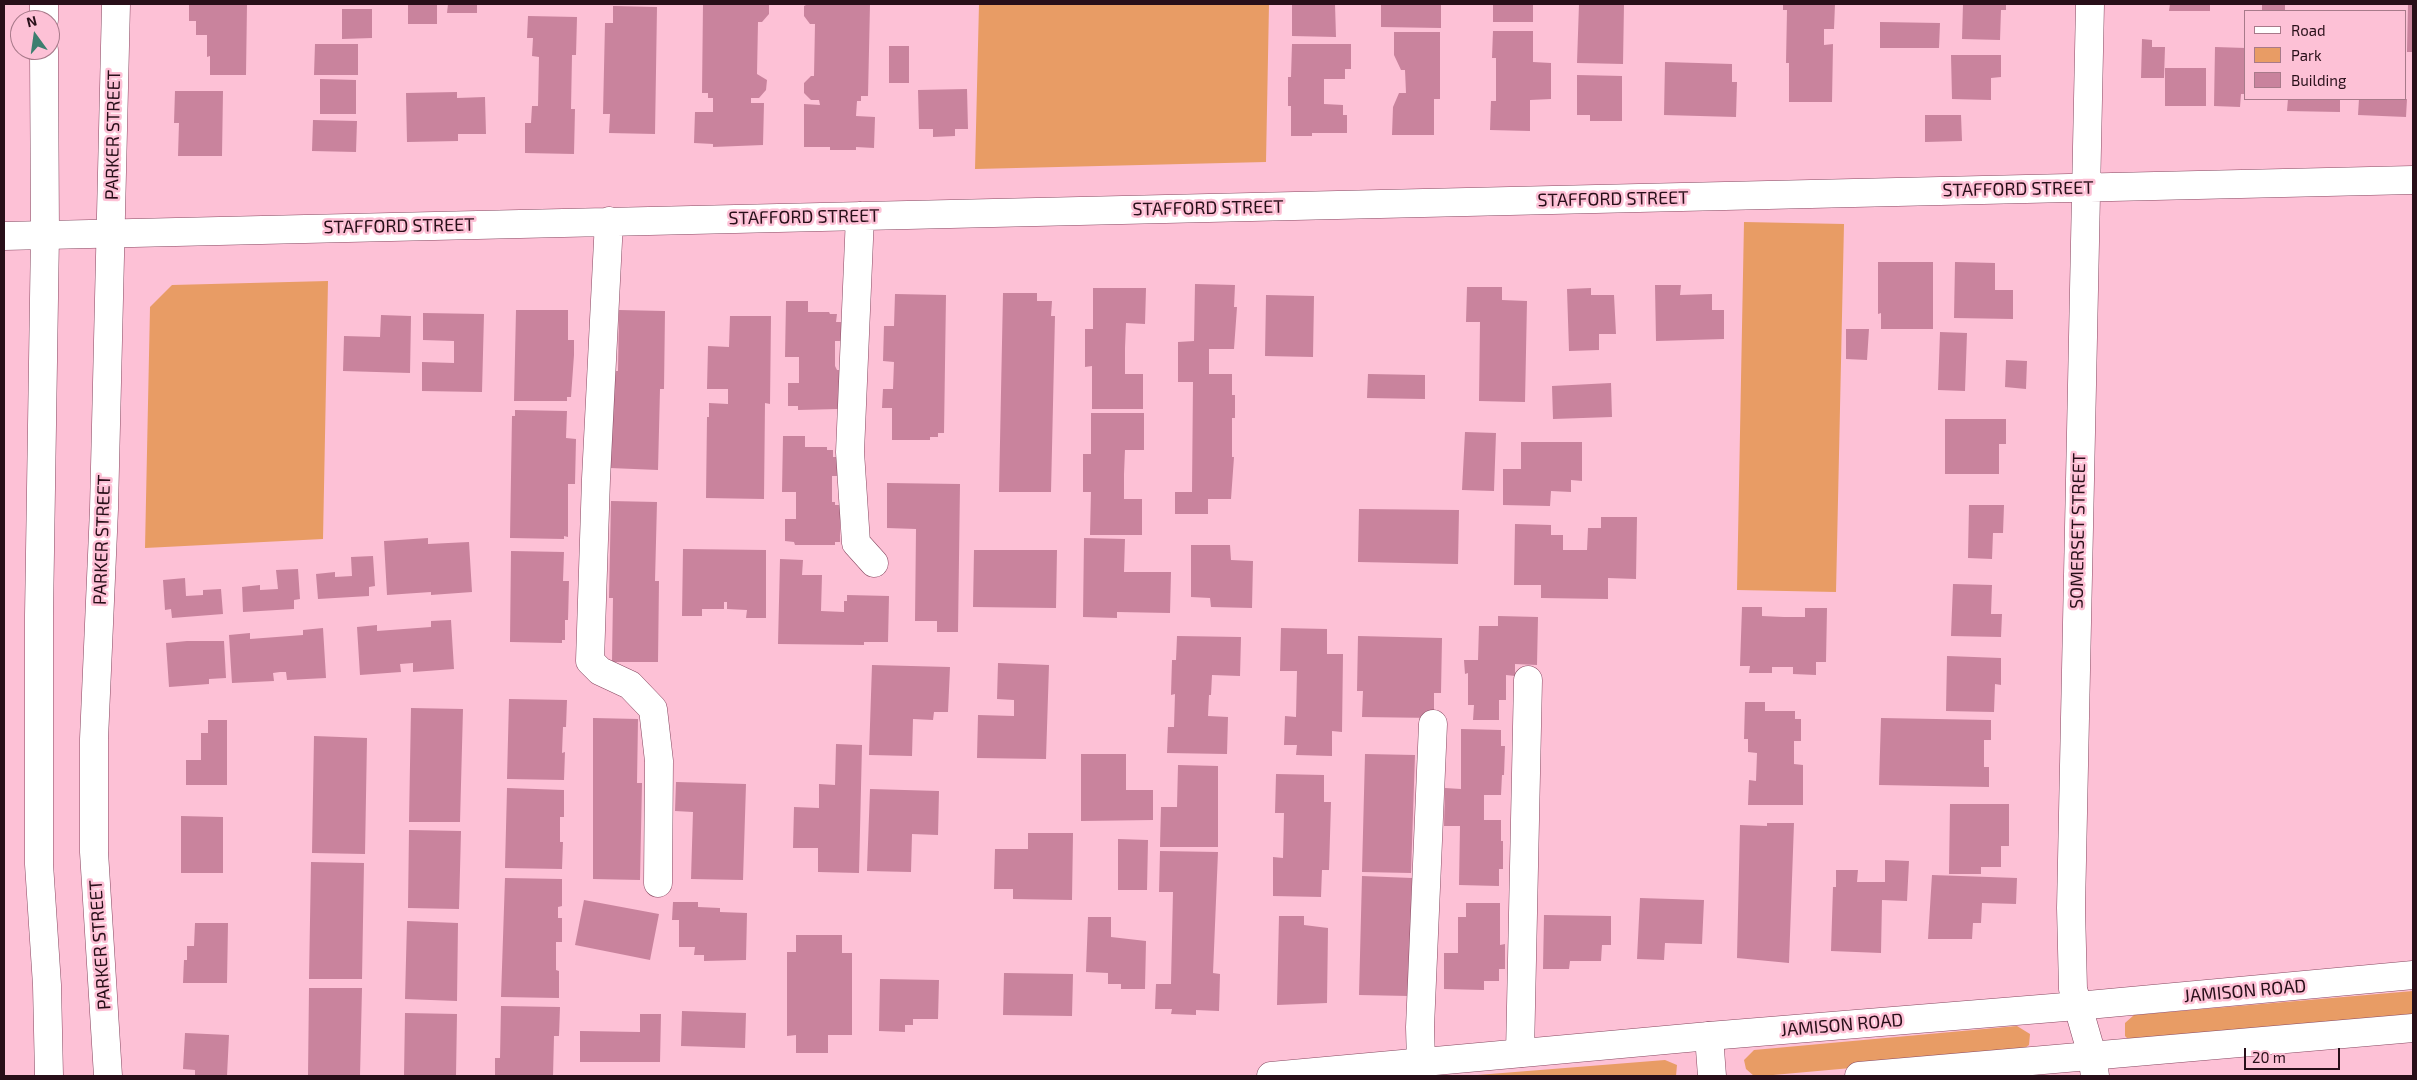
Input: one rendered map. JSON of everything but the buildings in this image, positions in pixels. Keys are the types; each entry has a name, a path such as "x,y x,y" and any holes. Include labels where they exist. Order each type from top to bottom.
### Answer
{"main road":[{"name":"PARKER STREET","path":"108,1076 94,852 94,758 104,508 116,4"},
{"name":"SOMERSET STREET","path":"2090,4 2071,908 2073,989 2093,1066"},
{"path":"44,60 45,235 39,615 39,864 47,985 49,1076"},
{"name":"STAFFORD STREET","path":"4,236 2413,180"},
{"path":"860,216 850,452 856,543 874,563"},
{"path":"608,222 590,661 600,671 630,685 653,708 659,761 658,883"},
{"path":"1520,1053 1528,680"},
{"path":"1421,1062 1420,1028 1434,724"},
{"name":"JAMISON ROAD","path":"1271,1076 2413,975"},
{"path":"1859,1076 2093,1066 2413,1028"},
{"path":"1709,1036 1712,1076"}],"green space":[{"path":"979,4 1269,4 1266,162 975,169"},
{"path":"1744,222 1844,224 1836,592 1737,590"},
{"path":"328,281 323,539 145,548 150,307 172,285"},
{"path":"2413,991 2413,1021 2134,1045 2125,1036 2125,1023 2134,1015"},
{"path":"2017,1026 2030,1034 2029,1045 2018,1053 1762,1076 1754,1076 1746,1069 1744,1060 1754,1050"},
{"path":"1665,1060 1677,1065 1676,1076 1465,1076"}]}
